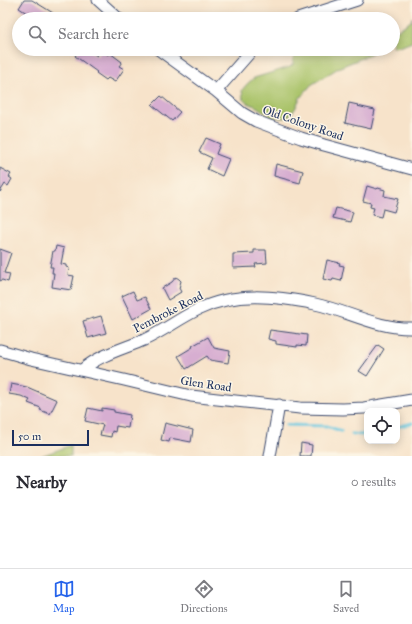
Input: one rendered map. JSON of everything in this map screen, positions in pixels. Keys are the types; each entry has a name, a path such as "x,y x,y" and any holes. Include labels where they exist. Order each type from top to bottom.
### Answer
{"street":[{"path":"98,0 111,12"},
{"path":"320,12 357,0"},
{"name":"Old Colony Road","path":"168,56 216,91 247,116 270,127 324,145 412,169"},
{"path":"216,91 248,56"},
{"name":"Pembroke Road","path":"82,370 95,361 146,339 197,310 228,299 248,296 265,296 309,303 333,309 375,323 395,327 412,328"},
{"name":"Glen Road","path":"0,350 32,359 191,396 309,408 343,409 364,408 412,400"},
{"path":"270,456 279,405"}],"green space":[{"path":"412,17 412,42 400,46 400,28 411,21"},
{"path":"294,56 366,56 340,67 311,85 300,98 295,109 285,118 272,117 243,99 242,90 254,78 290,67 293,64"},
{"path":"71,445 71,456 41,456"}],"building":[{"path":"24,0 32,0 51,12 25,12 19,8"},
{"path":"75,56 114,56 122,62 119,66 124,69 115,82 108,78 106,80 96,73 97,72"},
{"path":"161,96 180,112 172,121 152,105"},
{"path":"349,103 375,110 371,129 345,123"},
{"path":"206,138 220,144 216,154 229,159 222,176 207,169 212,158 199,152"},
{"path":"276,164 303,171 300,183 274,176"},
{"path":"0,168 11,174 9,177 12,179 8,186 5,184 0,192"},
{"path":"367,186 385,190 384,196 398,199 394,212 383,209 381,217 372,215 374,208 370,207 371,203 363,201"},
{"path":"336,208 353,212 350,222 333,218"},
{"path":"56,246 64,248 61,264 66,265 66,267 69,268 68,275 74,276 71,290 52,287 54,273 52,273 53,267 50,267 53,251 55,251"},
{"path":"0,249 11,253 4,273 10,274 8,282 2,280 0,281"},
{"path":"254,250 266,250 267,263 255,264 256,267 233,268 233,254 254,253"},
{"path":"327,260 340,263 339,265 344,266 341,281 323,279"},
{"path":"176,277 181,281 179,288 181,292 168,300 162,288 172,282"},
{"path":"133,291 137,300 145,297 151,309 133,319 122,296"},
{"path":"101,316 106,333 88,338 83,321"},
{"path":"270,330 307,335 306,346 297,345 297,347 276,344 276,341 268,339"},
{"path":"208,337 214,348 230,351 228,363 210,360 207,356 186,369 178,356"},
{"path":"378,345 384,349 367,376 359,371"},
{"path":"11,384 27,387 57,400 50,414 40,410 41,408 28,403 30,400 21,396 9,394"},
{"path":"88,408 102,411 102,408 114,410 114,412 130,415 128,428 116,426 115,432 112,431 111,437 100,435 103,425 85,421"},
{"path":"165,423 193,430 191,442 170,438 169,442 161,440"},
{"path":"301,443 312,445 311,456 300,456"}],"waterway":[{"path":"400,426 412,423"},
{"path":"286,425 327,426 341,431"},
{"path":"352,434 362,435 364,433"}]}
